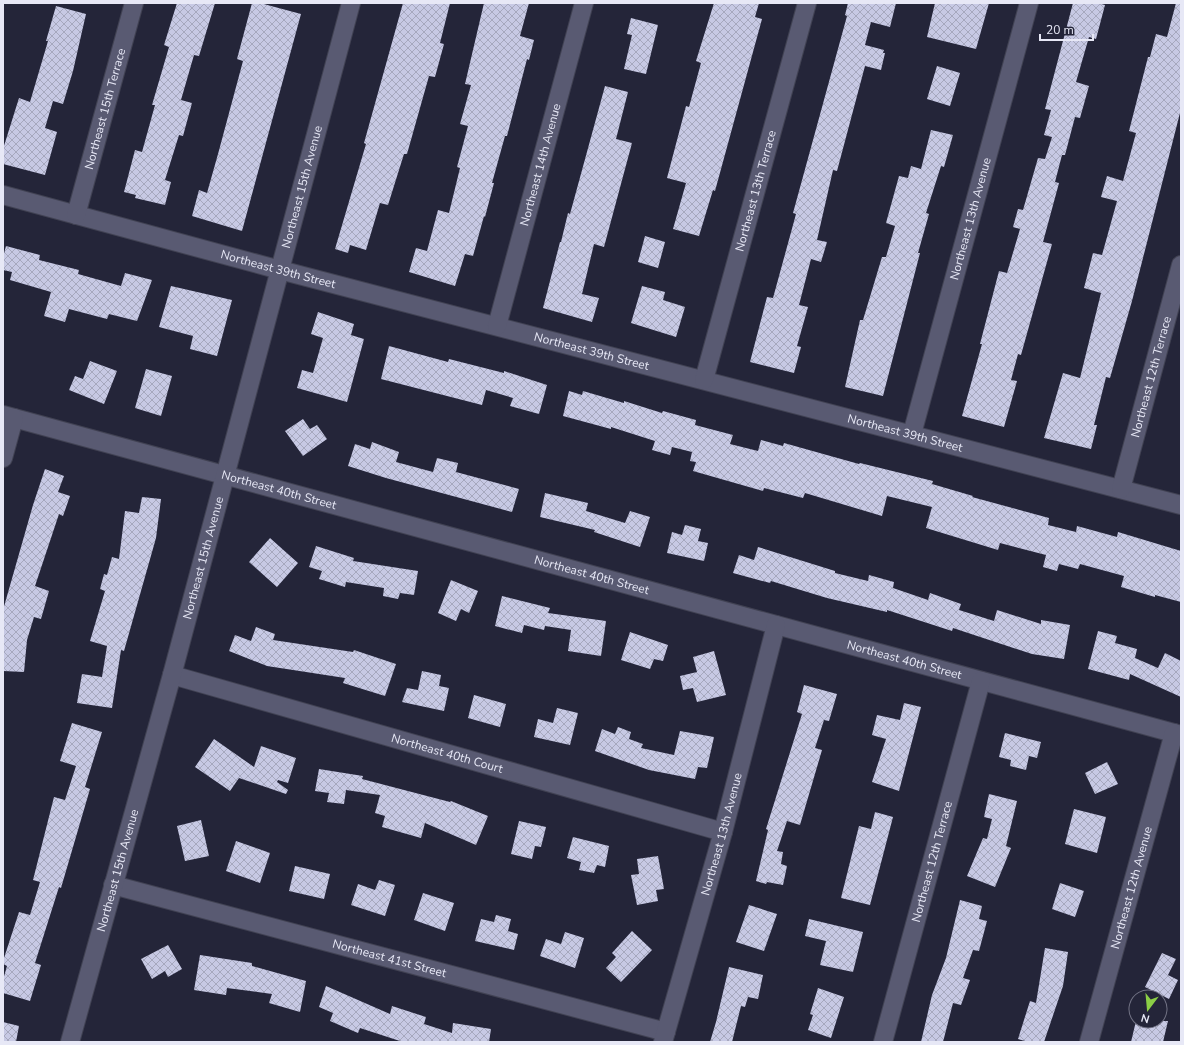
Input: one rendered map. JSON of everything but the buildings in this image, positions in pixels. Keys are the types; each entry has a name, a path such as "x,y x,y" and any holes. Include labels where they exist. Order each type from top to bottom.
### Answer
{"street":[{"name":"Northeast 15th Terrace","path":"76,215 134,3"},
{"name":"Northeast 15th Avenue","path":"70,1042 172,675 352,3"},
{"name":"Northeast 14th Avenue","path":"497,326 584,3"},
{"name":"Northeast 13th Terrace","path":"704,380 807,3"},
{"name":"Northeast 13th Avenue","path":"912,434 1029,3"},
{"name":"Northeast 39th Street","path":"3,195 280,270 1181,505"},
{"name":"Northeast 12th Terrace","path":"1121,489 1181,266"},
{"name":"Northeast 40th Street","path":"9,417 1177,734"},
{"path":"3,458 9,417"},
{"name":"Northeast 13th Avenue","path":"664,1037 723,832 776,625"},
{"name":"Northeast 40th Court","path":"172,675 723,832"},
{"name":"Northeast 12th Terrace","path":"883,1042 981,681"},
{"name":"Northeast 12th Avenue","path":"1089,1042 1177,734"},
{"name":"Northeast 41st Street","path":"113,886 664,1037"}]}
